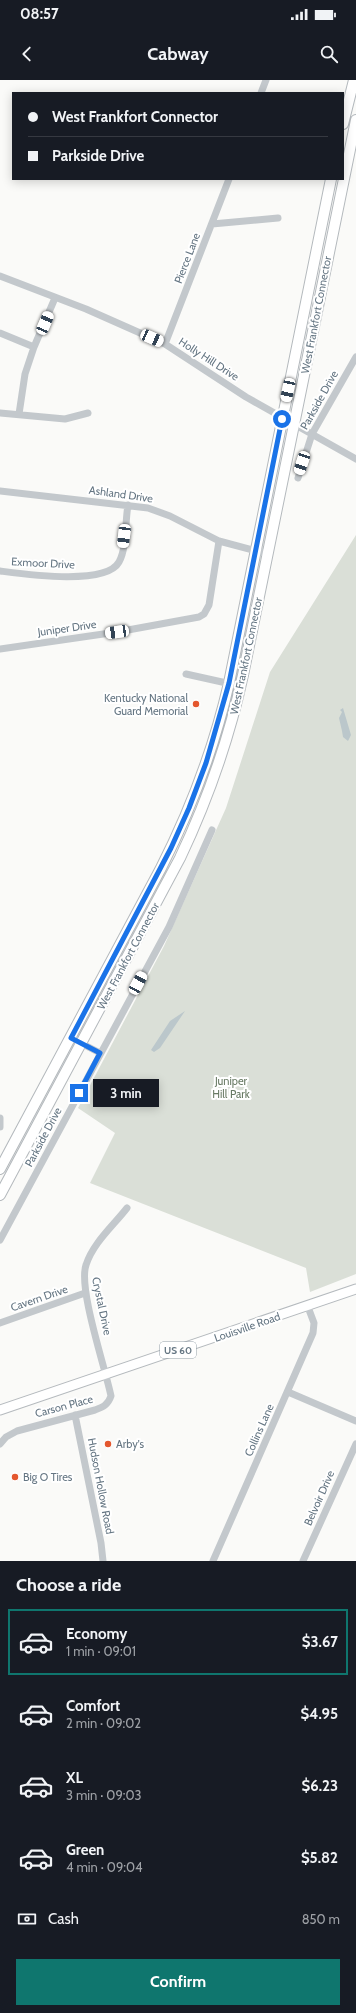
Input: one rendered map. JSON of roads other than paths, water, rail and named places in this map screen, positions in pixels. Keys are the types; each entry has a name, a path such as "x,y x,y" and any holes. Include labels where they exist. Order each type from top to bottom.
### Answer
{"highway":[{"path":"344,120 353,83"},
{"name":"West Frankfort Connector","path":"344,179 356,120"},
{"name":"West Frankfort Connector","path":"0,1169 71,1038 183,824 208,756 229,683 331,180"},
{"name":"West Frankfort Connector","path":"0,1195 172,874 195,826 220,760 240,686 344,180"}],"main road":[{"name":"Louisville Road","path":"0,1410 308,1307 356,1289"}],"street":[{"path":"261,92 266,80"},
{"name":"Pierce Lane","path":"165,344 228,180"},
{"path":"212,224 278,218"},
{"name":"Holly Hill Drive","path":"0,276 165,344 282,419 356,459"},
{"path":"19,414 25,374 34,347 56,298"},
{"path":"0,333 34,347"},
{"name":"Parkside Drive","path":"298,478 312,434 356,357"},
{"path":"0,413 65,419 88,413"},
{"name":"Ashland Drive","path":"0,491 128,505 158,511 219,540 256,552 268,554"},
{"name":"Exmoor Drive","path":"0,571 63,577 98,574 114,568 118,564 122,554 128,505"},
{"name":"Juniper Drive","path":"0,650 117,632 199,617 204,614 209,605 219,540"},
{"path":"186,674 240,686"},
{"name":"Parkside Drive","path":"0,1240 168,928 212,830"},
{"path":"71,1038 100,1053"},
{"path":"0,1118 0,1127"},
{"name":"Crystal Drive","path":"107,1374 85,1293 84,1272 89,1258 127,1208"},
{"name":"Cavern Drive","path":"0,1323 85,1293"},
{"name":"Collins Lane","path":"213,1561 315,1328 308,1307"},
{"name":"Carson Place","path":"0,1444 17,1431 101,1408 109,1402 111,1396 107,1374"},
{"path":"288,1392 356,1421"},
{"name":"Hudson Hollow Road","path":"75,1415 101,1543 103,1561"},
{"name":"Belvoir Drive","path":"303,1561 356,1444"}],"place":[{"name":"Kentucky National Guard Memorial","path":"196,704"},
{"name":"Arby's","path":"108,1444"},
{"name":"Big O Tires","path":"15,1477"}],"park label":[{"name":"Juniper Hill Park","path":"231,1087"}]}
